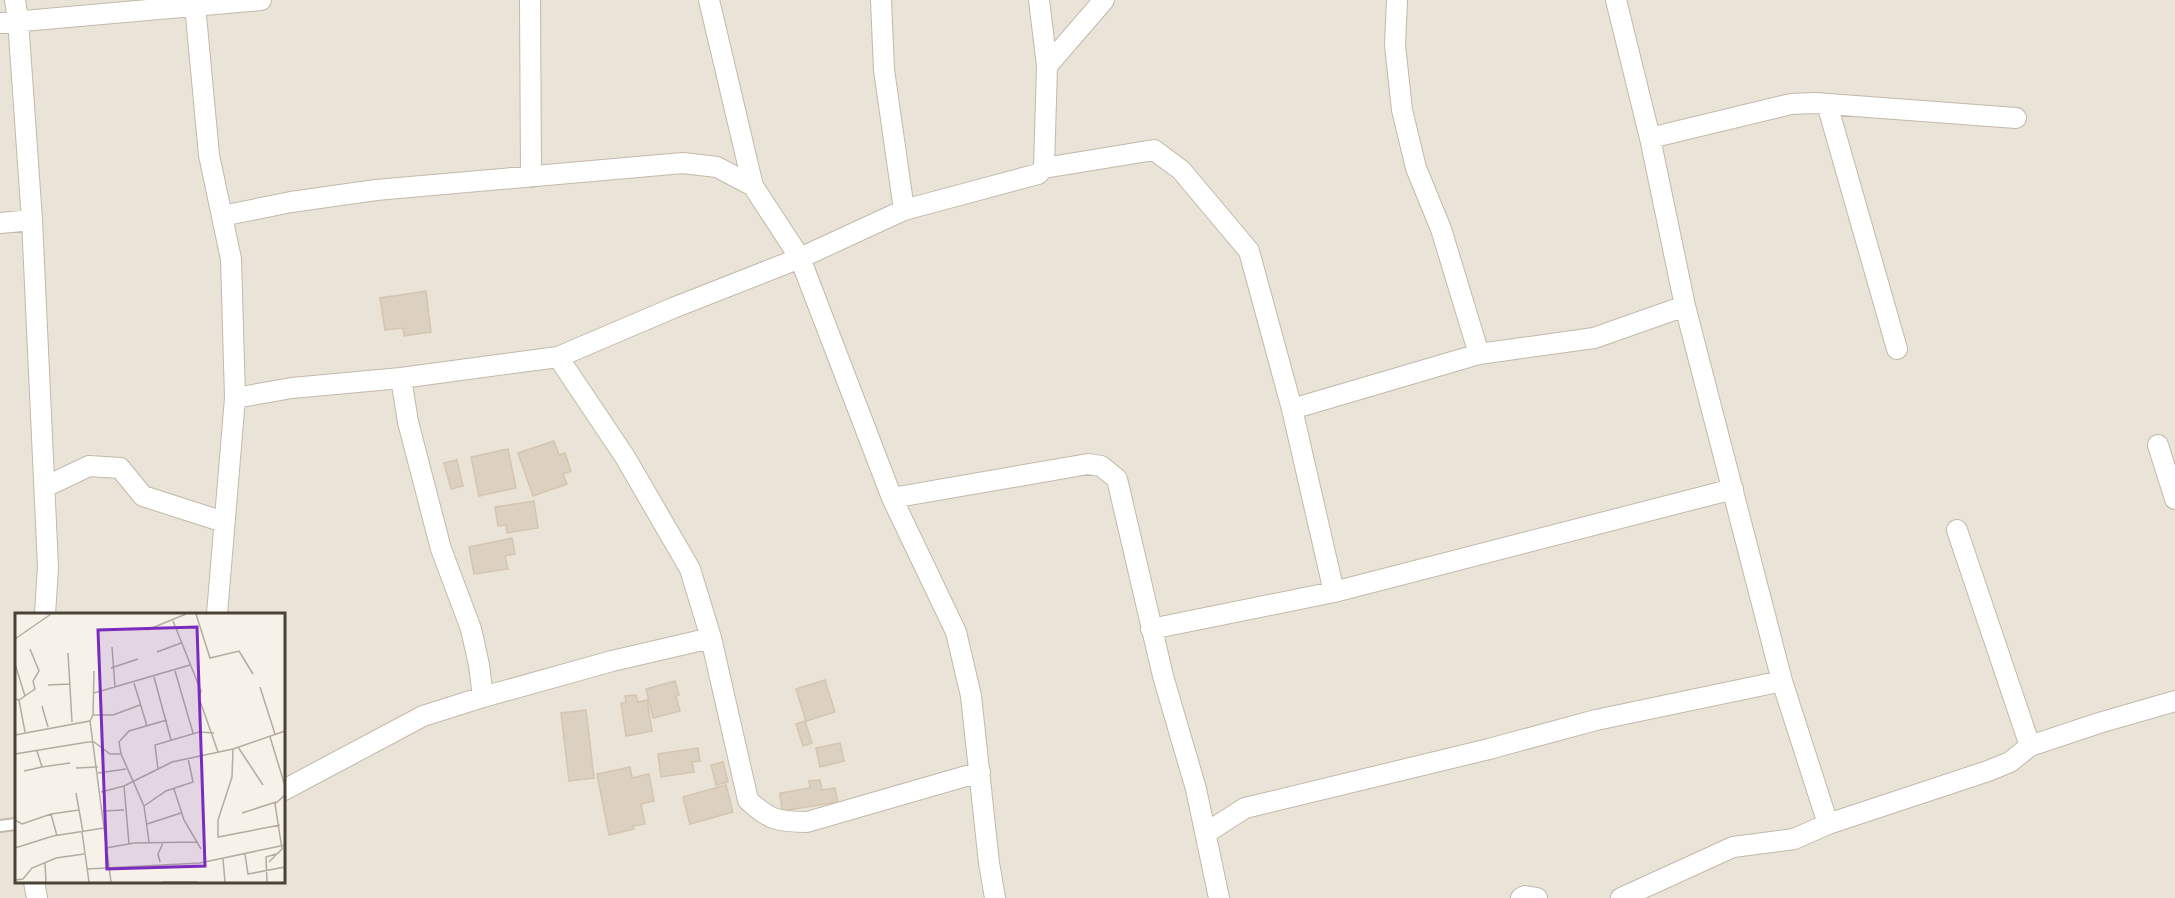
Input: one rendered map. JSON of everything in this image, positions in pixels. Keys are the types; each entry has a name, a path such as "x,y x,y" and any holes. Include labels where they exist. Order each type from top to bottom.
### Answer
{"street":[{"path":"15,0 9,22 32,220 48,567 45,613"},
{"path":"9,22 261,0"},
{"path":"530,0 531,177"},
{"path":"709,0 753,186 800,258 892,498 956,632 971,696 995,898"},
{"path":"881,0 885,70 904,210"},
{"path":"1039,0 1047,66 1044,168"},
{"path":"1047,66 1104,0"},
{"path":"1397,0 1395,45 1402,110 1416,168 1441,229 1479,354"},
{"path":"1616,0 1650,138 1685,306 1782,681 1828,824"},
{"path":"195,5 209,155 231,260 235,398 217,613"},
{"path":"1650,138 1791,104 1815,103 2016,118"},
{"path":"1827,104 1897,350"},
{"path":"235,398 292,388 401,378 558,357 673,308 800,258 904,210 1038,174 1044,168 1154,150 1181,171 1250,251 1292,410 1334,592"},
{"path":"222,216 291,202 376,190 683,163 717,166 753,186"},
{"path":"0,223 32,220"},
{"path":"1292,410 1479,354 1594,338 1685,306"},
{"path":"558,357 625,458 690,568 711,638 748,800 761,813 782,822 807,822 980,772"},
{"path":"401,378 408,422 441,549 471,629 483,697"},
{"path":"2158,445 2175,499"},
{"path":"892,498 1088,464 1101,466 1117,479 1151,629 1196,789 1219,898"},
{"path":"45,487 89,466 120,468 143,496 224,522"},
{"path":"1151,629 1334,592 1733,489"},
{"path":"1957,530 2030,746"},
{"path":"285,789 423,716 612,661 711,638"},
{"path":"1206,832 1245,808 1489,749 1596,720 1782,681"},
{"path":"1621,898 1733,848 1794,840 1828,824 1988,771 2010,762 2030,746 2098,723 2175,701"},
{"path":"34,883 37,898"},
{"path":"1521,898 1525,896 1537,898"}],"lane":[{"path":"0,826 15,824"}],"shaded area":[{"path":"0,0 2175,0 2175,898 0,898"}],"building":[{"path":"426,291 431,332 404,336 403,328 385,330 380,298"},
{"path":"554,441 559,455 565,453 571,471 563,474 567,484 533,496 518,453"},
{"path":"508,449 516,488 479,496 471,457"},
{"path":"457,460 463,486 451,489 444,463"},
{"path":"534,501 538,528 507,533 506,525 498,526 495,507"},
{"path":"512,538 515,554 505,556 508,569 474,574 469,547"},
{"path":"825,680 835,712 806,721 796,689"},
{"path":"675,681 680,711 653,718 646,689"},
{"path":"636,695 638,702 647,700 652,731 626,736 621,703 626,702 625,696"},
{"path":"586,710 594,778 569,781 561,713"},
{"path":"805,721 812,743 803,746 796,724"},
{"path":"840,743 844,761 820,767 816,748"},
{"path":"698,748 700,761 692,762 694,772 661,777 658,754"},
{"path":"723,762 728,782 716,785 711,765"},
{"path":"630,767 632,778 649,774 654,801 641,804 645,824 609,835 597,774"},
{"path":"820,780 822,790 835,788 838,802 782,811 780,793 810,788 809,781"},
{"path":"726,785 733,812 690,824 683,797"}]}
